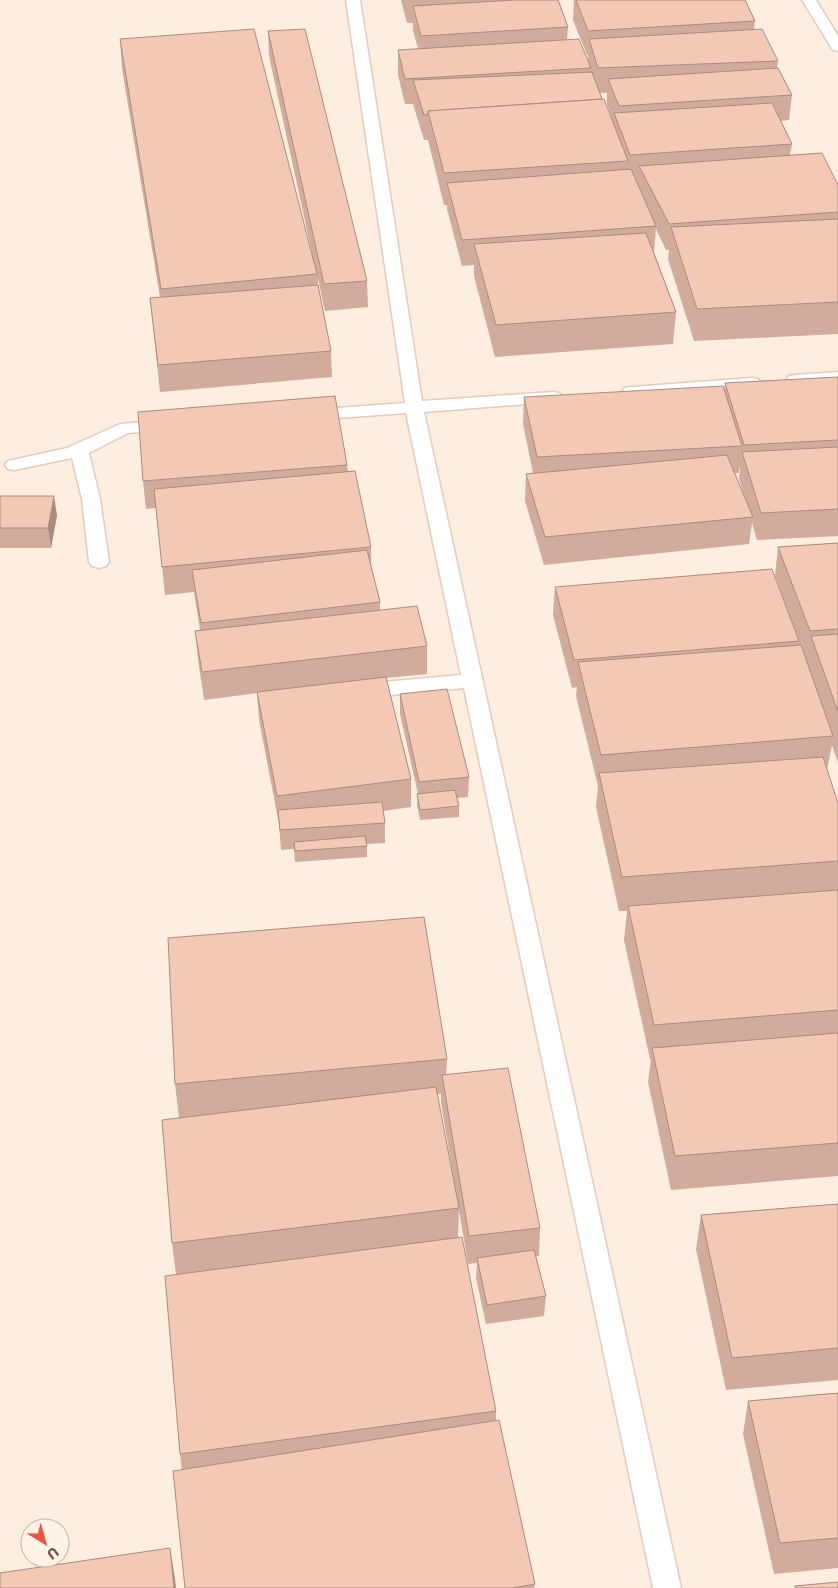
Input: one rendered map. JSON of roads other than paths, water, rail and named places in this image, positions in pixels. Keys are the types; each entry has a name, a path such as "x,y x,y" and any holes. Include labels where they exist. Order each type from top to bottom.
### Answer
{"lane":[{"path":"353,0 414,407 667,1588"},
{"path":"809,0 838,47"},
{"path":"611,393 838,377"},
{"path":"295,416 572,396"},
{"path":"14,465 45,460 79,450 126,428 186,424"},
{"path":"79,450 91,498 99,562"},
{"path":"338,692 473,681"}]}
